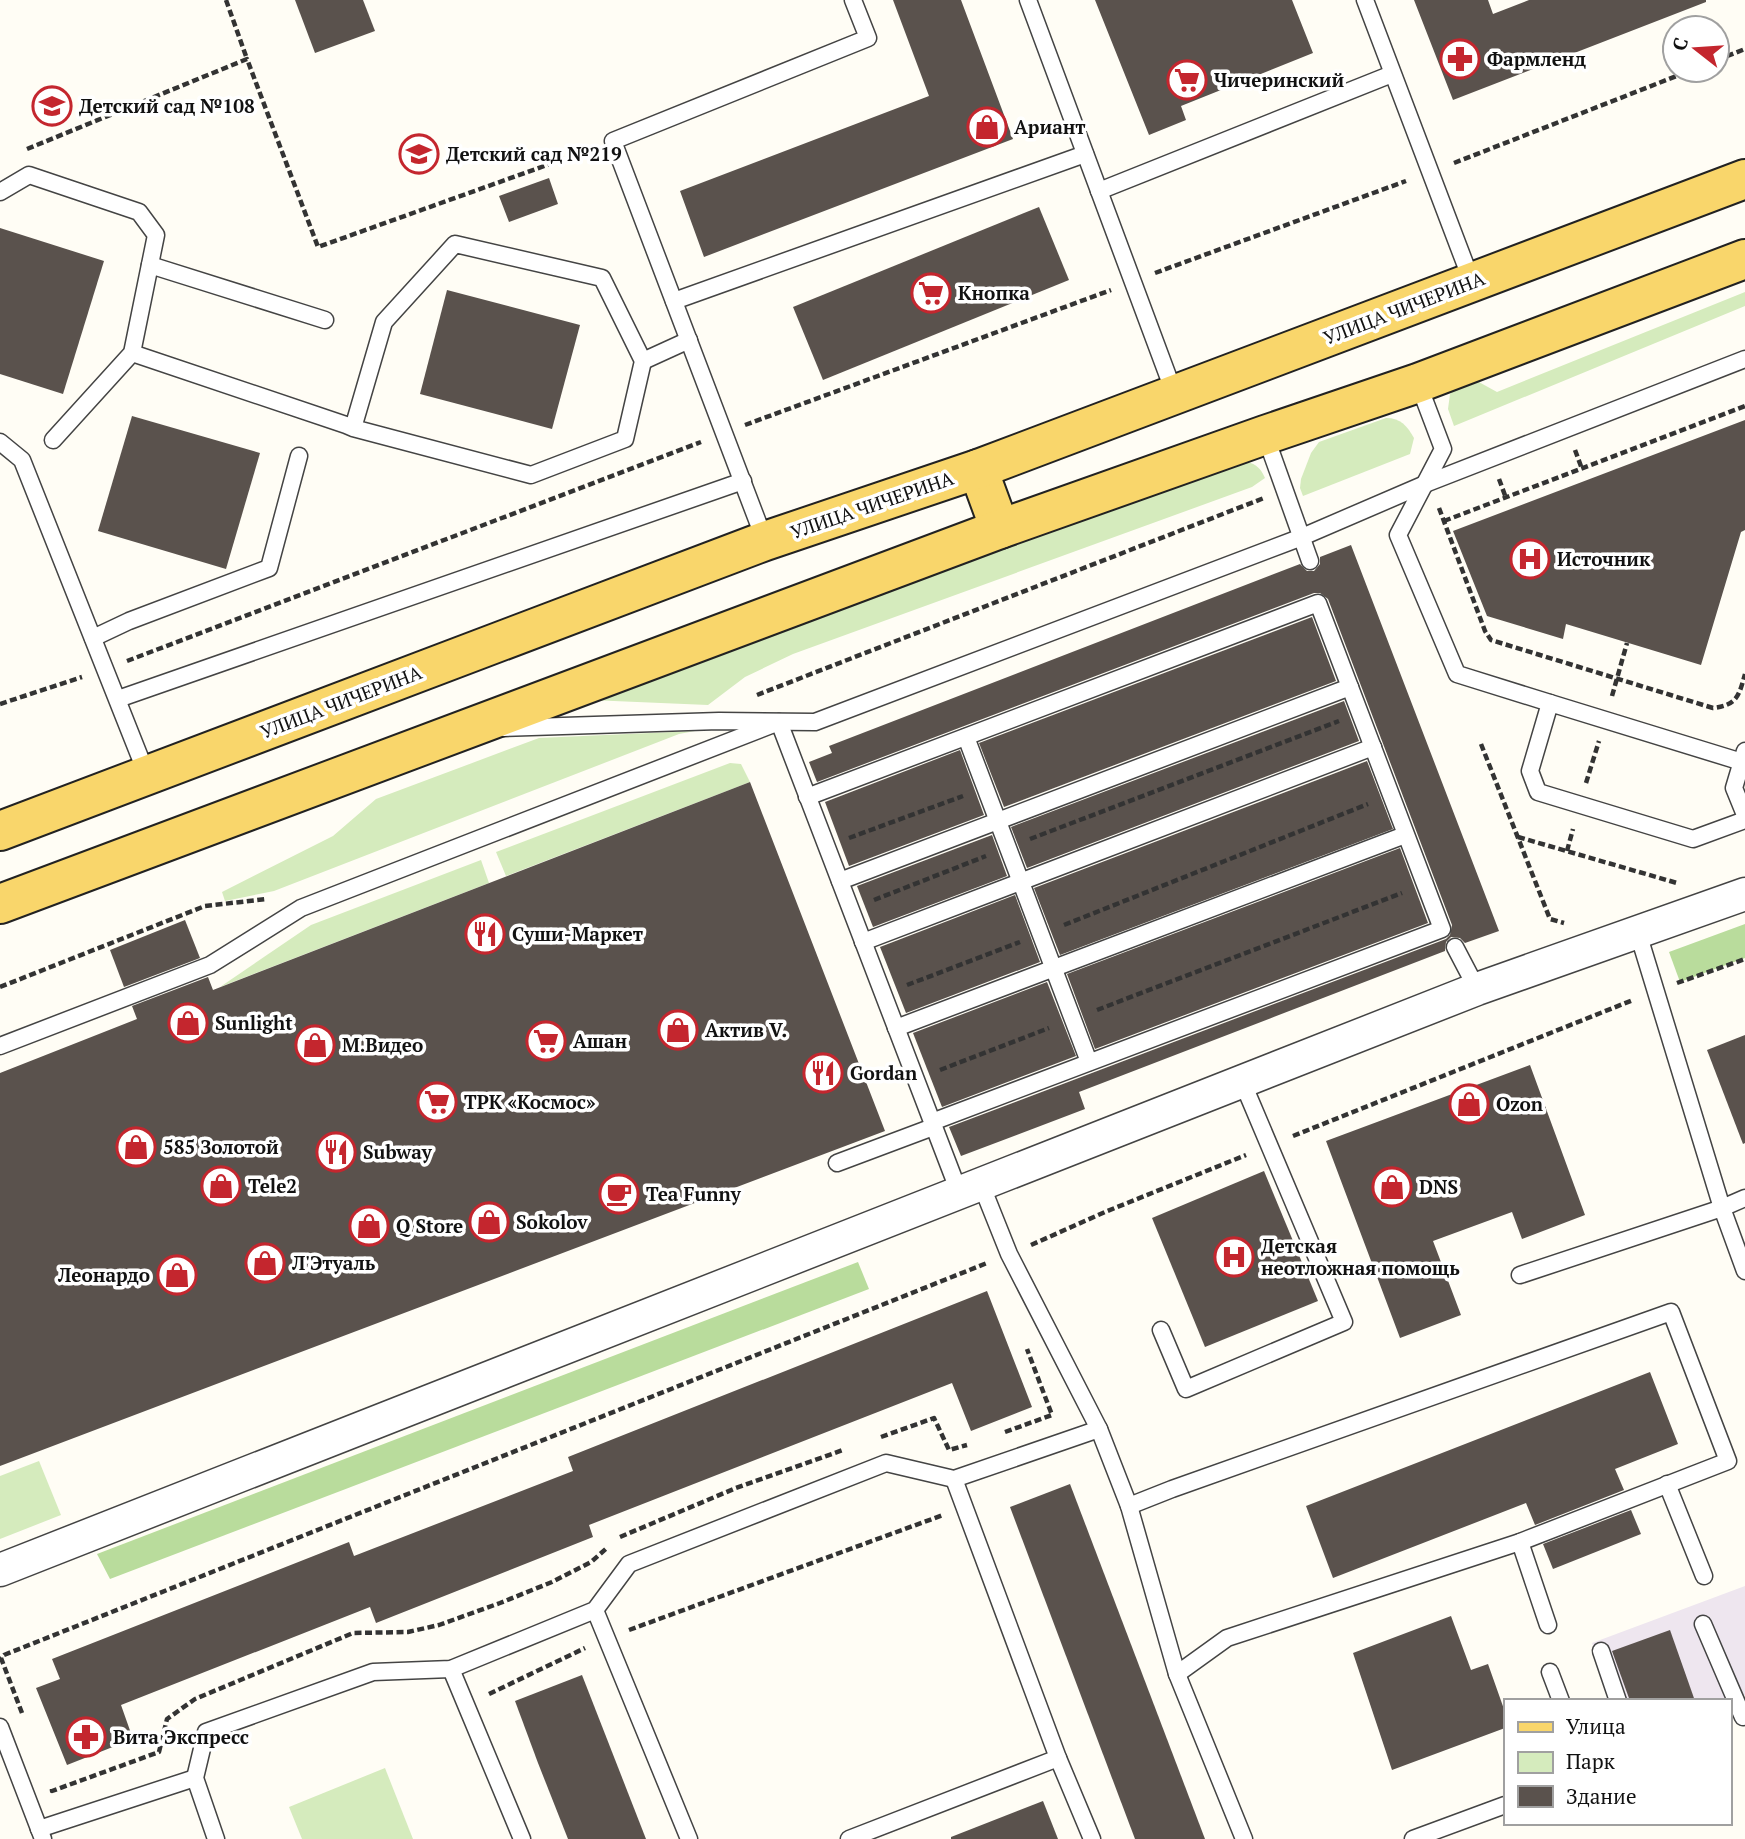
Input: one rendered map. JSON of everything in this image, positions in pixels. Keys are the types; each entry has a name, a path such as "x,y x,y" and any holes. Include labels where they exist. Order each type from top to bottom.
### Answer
{"main road":[{"name":"УЛИЦА ЧИЧЕРИНА","path":"2,828 765,541 978,470 1745,179"},
{"path":"0,904 1000,529 1418,383 1745,259"},
{"path":"978,470 1000,529"}],"street":[{"path":"0,1570 1477,989 1745,894"}],"lane":[{"path":"765,541 613,141 868,38 853,0"},
{"path":"1028,0 1175,395"},
{"path":"1365,0 1472,282"},
{"path":"1099,191 1392,74"},
{"path":"674,301 1085,154"},
{"path":"0,192 29,175 139,212 156,235 132,353 53,440"},
{"path":"132,353 353,428 531,475 625,439 643,361 602,278 455,244 384,322 353,428"},
{"path":"150,265 325,320"},
{"path":"643,361 689,340"},
{"path":"467,729 719,721 815,722 1302,537 1425,484 1745,359"},
{"path":"1418,383 1443,449 1398,535 1457,674 1743,757 1734,788 1745,818 1693,839 1538,792 1530,771 1550,703"},
{"path":"1265,435 1310,561"},
{"path":"0,442 22,460 147,775"},
{"path":"93,638 130,621 269,568 299,456"},
{"path":"118,699 743,481"},
{"path":"807,797 1318,603 1442,929 1089,1062 837,1163"},
{"path":"840,881 1350,687"},
{"path":"779,722 932,1125 1009,1254 1099,1429 1129,1506 1177,1674 1244,1839"},
{"path":"0,1046 210,965 301,908 779,722"},
{"path":"966,737 1089,1062"},
{"path":"863,942 1373,747"},
{"path":"896,1028 1405,835"},
{"path":"1638,933 1722,1208 1745,1271"},
{"path":"1455,947 1477,989"},
{"path":"1161,1330 1186,1389 1344,1322 1242,1081"},
{"path":"1520,1275 1745,1198"},
{"path":"1129,1506 1198,1479 1671,1312 1728,1461 1520,1542 1227,1638 1177,1674"},
{"path":"216,1839 195,1778 206,1732 373,1672 451,1669 595,1610 629,1564 886,1463 954,1479 1099,1429"},
{"path":"954,1479 1058,1758 1092,1839"},
{"path":"1667,1484 1704,1576"},
{"path":"1520,1542 1548,1625"},
{"path":"595,1610 688,1839"},
{"path":"1703,1623 1739,1719"},
{"path":"1601,1651 1617,1699"},
{"path":"451,1669 522,1839"},
{"path":"1550,1672 1561,1699"},
{"path":"0,1727 41,1834 195,1778"},
{"path":"849,1839 1058,1758"},
{"path":"1413,1839 1504,1805"}],"path":[{"path":"226,0 318,247 613,141"},
{"path":"25,149 247,59"},
{"path":"0,704 106,669 724,433 1431,172 1661,82"},
{"path":"1444,521 1745,406"},
{"path":"1575,450 1582,469"},
{"path":"1500,481 1506,498"},
{"path":"1435,498 1485,631 1491,639 1713,708 1733,702 1740,693 1745,674"},
{"path":"850,909 1359,714"},
{"path":"1481,744 1550,919 1574,926"},
{"path":"827,846 965,795"},
{"path":"883,995 1391,796"},
{"path":"1517,836 1682,884 1670,889"},
{"path":"915,1079 1424,884"},
{"path":"24,1718 0,1657 1009,1254 1105,1212 1656,991 1745,959"},
{"path":"992,1436 1052,1415 1022,1338"},
{"path":"875,1438 934,1418 949,1450 968,1444"},
{"path":"48,1779 52,1791 159,1752 167,1719 195,1699 353,1633 408,1632 439,1625 500,1603 552,1582 591,1562 617,1539 655,1522 736,1488 852,1447"},
{"path":"466,1704 606,1638 963,1508"}],"shaded area":[{"path":"1745,1586 1745,1695 1731,1700 1612,1699 1592,1643"}],"green space":[{"path":"1745,292 1745,306 1454,426 1448,409 1450,394 1461,384 1477,381 1497,392"},
{"path":"1386,418 1400,421 1414,438 1410,454 1303,496 1301,479 1311,453 1319,442"},
{"path":"1242,461 1256,466 1265,478 1252,487 793,654 745,677 708,705 590,700"},
{"path":"695,731 679,734 274,891 225,901 222,892 333,836 376,799 539,738"},
{"path":"730,763 741,764 750,782 506,876 496,852"},
{"path":"481,860 489,883 220,987 311,925"},
{"path":"1745,924 1745,958 1680,982 1669,952"},
{"path":"858,1262 869,1289 110,1579 97,1554"},
{"path":"39,1461 61,1515 0,1539 0,1476"},
{"path":"385,1768 413,1839 302,1839 289,1807"}],"building":[{"path":"295,0 363,0 375,31 315,53"},
{"path":"893,0 961,0 1013,139 704,257 680,191 929,96"},
{"name":"Чичеринский","path":"1095,0 1292,0 1313,53 1181,106 1186,120 1149,135"},
{"path":"1414,0 1488,0 1493,14 1529,0 1706,0 1675,14 1661,14 1661,19 1453,100"},
{"path":"549,178 558,204 509,222 499,196"},
{"name":"Кнопка","path":"1039,207 1069,280 823,380 793,307"},
{"path":"0,228 104,261 63,394 0,374"},
{"path":"447,290 580,325 552,429 420,394"},
{"path":"132,416 260,453 226,569 98,531"},
{"path":"1745,420 1745,530 1741,532 1701,665 1566,624 1563,639 1487,616 1453,531"},
{"path":"1351,545 1499,931 1465,943 1460,938 1451,937 1446,942 1445,951 1079,1092 1085,1109 961,1156 949,1127 1446,939 1450,935 1452,925 1328,599 1320,593 1314,593 817,782 809,762 832,753 829,746 1300,564 1307,571 1314,571 1320,564 1320,557"},
{"path":"1312,617 1336,681 1004,807 979,743"},
{"path":"1344,701 1359,741 1027,868 1011,827"},
{"path":"960,750 984,815 849,866 825,802"},
{"path":"1367,761 1393,829 1060,955 1034,888"},
{"name":"ТРК «Космос»","path":"750,782 885,1131 0,1466 0,1073 137,1019 132,1006 208,977 213,990"},
{"path":"992,835 1007,876 873,927 857,886"},
{"path":"1400,848 1428,923 1095,1049 1067,974"},
{"path":"1015,895 1040,962 906,1013 880,947"},
{"path":"185,920 200,958 124,987 110,950"},
{"path":"1047,982 1076,1056 942,1107 913,1033"},
{"path":"1745,1035 1745,1143 1743,1144 1707,1050"},
{"path":"1530,1065 1585,1215 1522,1239 1512,1212 1433,1241 1461,1315 1400,1338 1326,1141"},
{"name":"Детская неотложная помощь","path":"1264,1171 1318,1301 1205,1347 1152,1218"},
{"path":"987,1291 1032,1407 971,1431 952,1383 589,1525 593,1537 376,1623 370,1607 121,1705 133,1739 67,1765 36,1688 60,1679 52,1659 349,1542 354,1556 573,1471 568,1457"},
{"path":"1650,1372 1678,1444 1615,1469 1624,1490 1535,1525 1526,1503 1333,1578 1306,1506"},
{"path":"1070,1484 1205,1839 1135,1839 1010,1507"},
{"path":"1631,1510 1641,1534 1553,1569 1543,1544"},
{"path":"1451,1616 1471,1670 1488,1664 1504,1709 1504,1728 1392,1770 1353,1653"},
{"path":"1670,1630 1694,1699 1629,1699 1612,1651"},
{"path":"582,1675 646,1839 568,1839 538,1763 515,1701"},
{"path":"1043,1801 1058,1839 951,1839 951,1837"}],"place":[{"name":"Фармленд","path":"1460,59"},
{"name":"Чичеринский","path":"1187,80"},
{"name":"Детский сад №108","path":"52,106"},
{"name":"Ариант","path":"987,127"},
{"name":"Детский сад №219","path":"419,154"},
{"name":"Кнопка","path":"931,293"},
{"name":"Источник","path":"1530,559"},
{"name":"Суши-Маркет","path":"485,934"},
{"name":"Sunlight","path":"188,1023"},
{"name":"Актив V.","path":"678,1030"},
{"name":"Ашан","path":"546,1041"},
{"name":"М.Видео","path":"315,1045"},
{"name":"Gordan","path":"823,1073"},
{"name":"ТРК «Космос»","path":"437,1102"},
{"name":"Ozon","path":"1469,1104"},
{"name":"585 Золотой","path":"136,1147"},
{"name":"Subway","path":"336,1152"},
{"name":"Tele2","path":"221,1186"},
{"name":"DNS","path":"1392,1187"},
{"name":"Tea Funny","path":"619,1194"},
{"name":"Sokolov","path":"489,1222"},
{"name":"Q Store","path":"369,1226"},
{"name":"Детская неотложная помощь","path":"1234,1257"},
{"name":"Л'Этуаль","path":"265,1263"},
{"name":"Леонардо","path":"177,1275"},
{"name":"Вита Экспресс","path":"86,1737"}]}
